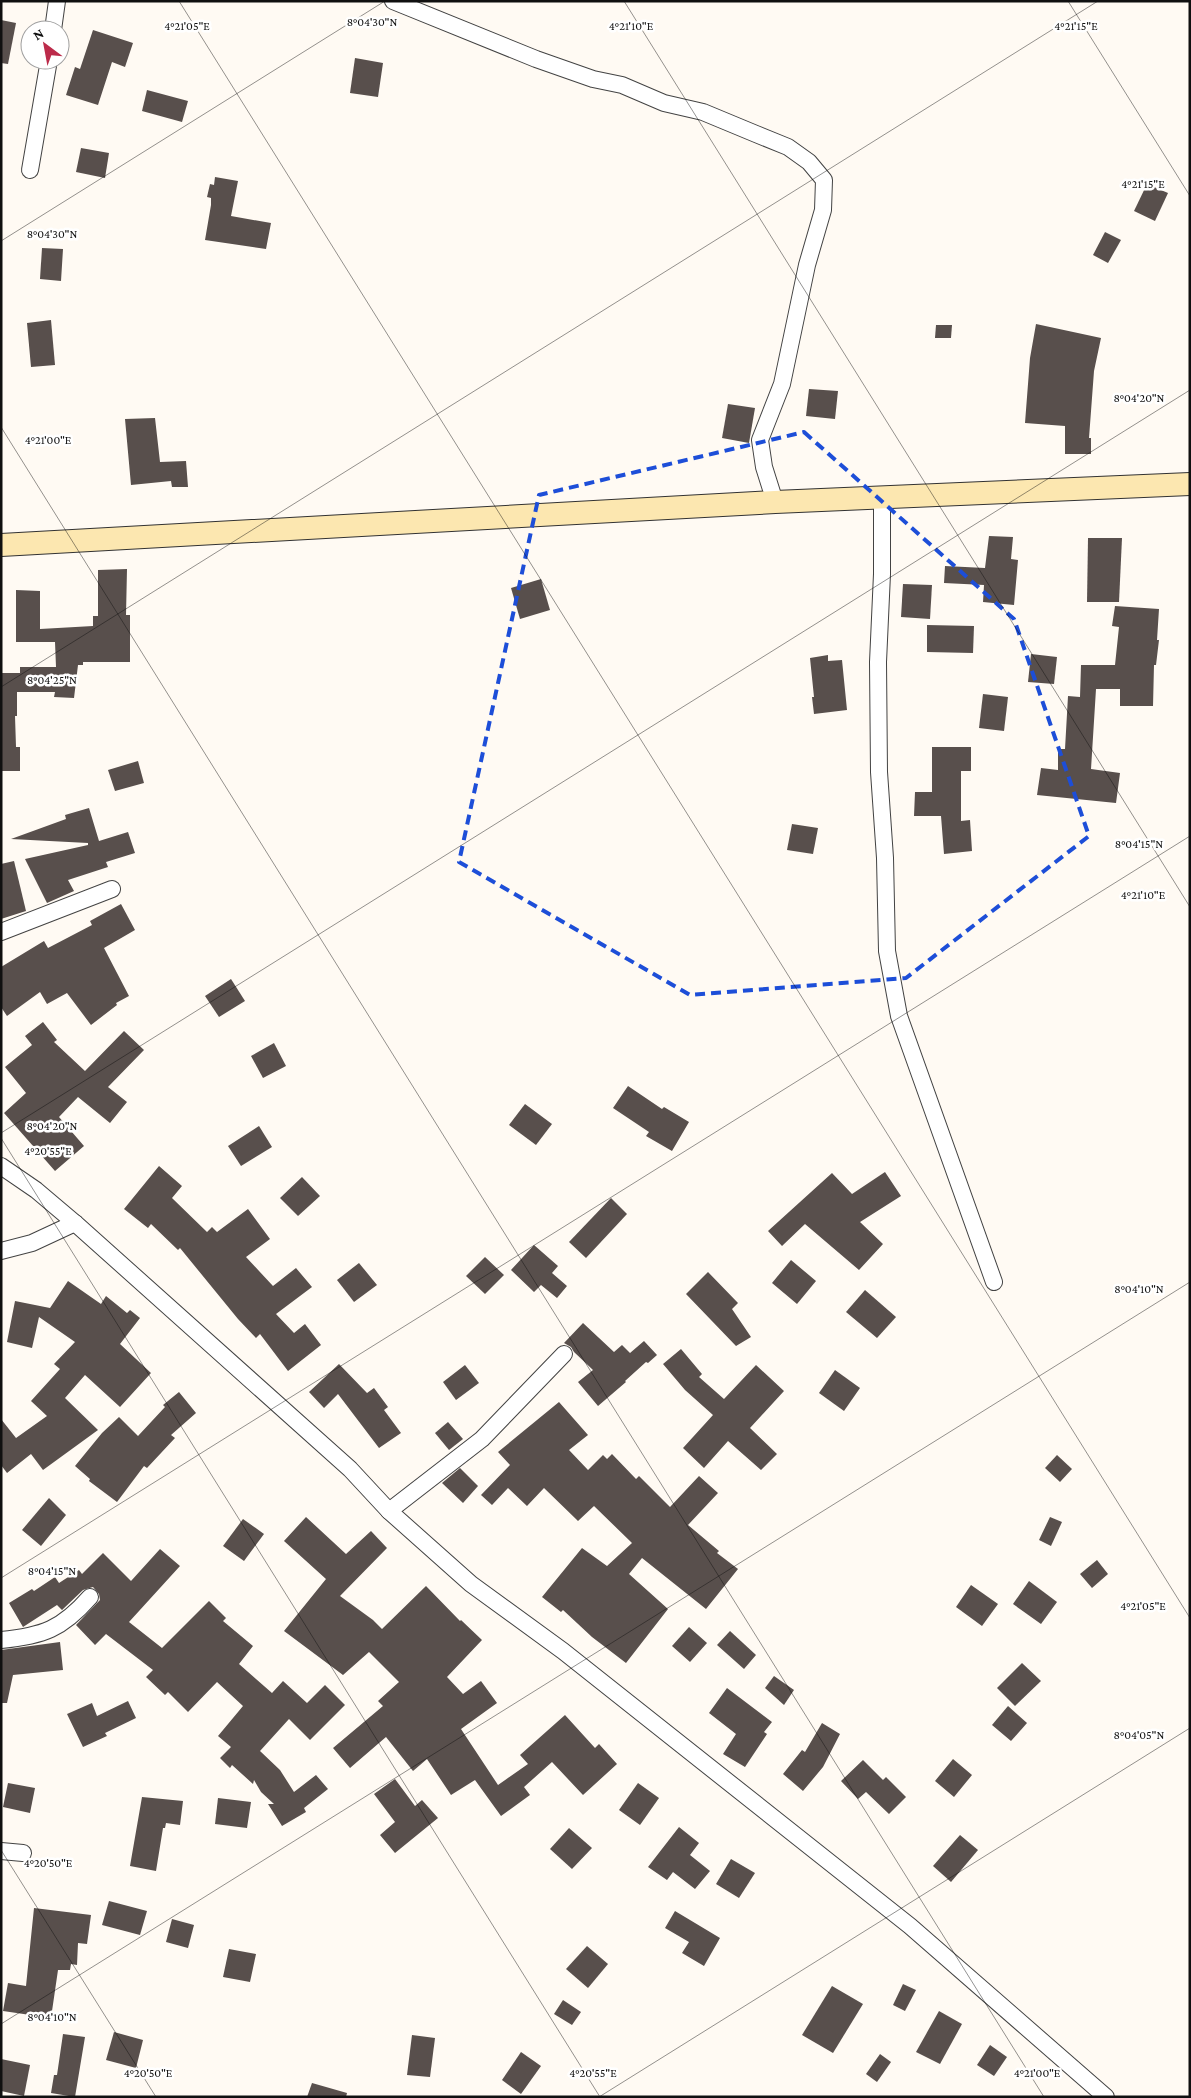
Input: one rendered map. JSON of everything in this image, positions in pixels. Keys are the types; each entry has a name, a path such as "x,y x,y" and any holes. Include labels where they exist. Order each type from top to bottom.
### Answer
{"main road":[{"path":"1,545 775,502 1190,484"}],"street":[{"path":"54,20 57,1"},
{"path":"393,1 536,59 593,79 622,85 664,103 703,112 788,147 809,162 824,180 824,210 807,265 782,384 760,440 764,467 775,502"},
{"path":"30,170 42,112 48,70"},
{"path":"882,498 882,574 878,662 879,762 886,858 886,951 899,1016 994,1282"},
{"path":"1,932 112,889"},
{"path":"1,1166 36,1190 75,1223 350,1468 389,1511 471,1584 562,1651 910,1926 1106,2097"},
{"path":"1,1251 32,1244 75,1223"},
{"path":"389,1511 482,1439 564,1354"},
{"path":"1,1640 30,1637 52,1630 76,1614 90,1597"},
{"path":"1,1851 23,1853"}],"highlighted area":[{"path":"804,432 1014,619 1089,836 906,978 690,995 459,862 539,495"}],"building":[{"path":"1,20 16,23 8,64 1,63"},
{"path":"93,30 133,43 125,67 112,62 98,105 66,95 75,67 80,69"},
{"path":"355,58 383,63 378,97 350,93"},
{"path":"147,90 188,101 182,122 142,111"},
{"path":"81,148 109,153 105,178 76,172"},
{"path":"215,177 238,181 231,216 271,223 266,249 205,240 211,205 211,198 207,197 210,184 214,185"},
{"path":"1147,184 1168,193 1155,221 1134,211"},
{"path":"1105,232 1121,240 1108,263 1093,255"},
{"path":"42,248 63,249 61,281 40,279"},
{"path":"51,320 55,365 31,367 27,323"},
{"path":"1036,324 1101,338 1094,371 1089,438 1091,438 1091,454 1065,454 1065,426 1025,423 1030,358"},
{"path":"936,325 952,325 951,338 935,338"},
{"path":"809,389 838,391 835,419 806,416"},
{"path":"728,404 755,408 749,443 722,438"},
{"path":"155,418 160,462 186,461 188,487 172,487 171,481 131,485 125,419"},
{"path":"989,536 1013,537 1011,559 1018,560 1014,605 983,602 984,585 944,583 945,566 985,568"},
{"path":"1088,538 1122,538 1119,602 1087,602"},
{"path":"127,569 126,615 130,615 130,662 83,662 83,665 78,665 74,698 54,697 55,692 17,692 17,716 15,716 16,747 20,747 20,771 1,771 1,673 20,673 20,667 56,667 55,642 16,642 16,590 40,591 40,629 93,626 93,616 98,616 98,570"},
{"path":"541,579 550,610 520,619 511,588"},
{"path":"903,584 932,585 930,619 901,617"},
{"path":"1115,606 1159,609 1157,640 1159,640 1156,665 1154,665 1153,706 1120,706 1120,689 1096,689 1091,769 1120,773 1116,803 1037,795 1041,768 1058,770 1058,749 1065,749 1068,696 1080,697 1081,665 1115,665 1119,627 1112,626"},
{"path":"927,625 974,626 973,653 927,652"},
{"path":"1031,654 1057,657 1054,684 1028,682"},
{"path":"828,655 828,661 842,660 847,710 814,714 810,658"},
{"path":"983,694 1008,697 1004,731 979,728"},
{"path":"932,747 971,747 971,771 961,771 961,821 970,820 972,851 944,854 941,816 914,816 915,792 932,792"},
{"path":"138,761 144,783 115,791 108,770"},
{"path":"89,808 99,841 128,832 135,853 106,862 108,867 68,880 74,891 47,903 25,859 88,845 88,843 11,839 66,819 65,815"},
{"path":"792,824 818,828 813,854 787,850"},
{"path":"14,861 26,911 1,919 1,864"},
{"path":"121,904 135,930 104,948 129,996 116,1003 117,1005 91,1025 67,993 47,1004 40,992 7,1016 1,1007 1,967 44,941 48,948 92,925 90,921"},
{"path":"231,979 245,1001 219,1017 205,996"},
{"path":"43,1022 57,1040 54,1042 85,1071 124,1031 144,1050 108,1087 127,1102 110,1123 78,1097 59,1117 84,1146 55,1171 4,1113 26,1093 5,1067 32,1045 25,1036"},
{"path":"274,1043 286,1066 263,1078 251,1056"},
{"path":"628,1086 662,1109 664,1107 689,1122 672,1151 646,1136 649,1132 613,1108"},
{"path":"525,1104 552,1124 536,1145 509,1125"},
{"path":"259,1126 272,1147 241,1166 228,1146"},
{"path":"159,1166 182,1186 172,1198 207,1232 212,1227 217,1232 248,1209 270,1239 246,1257 273,1286 296,1268 312,1287 276,1314 294,1333 305,1324 321,1345 288,1371 260,1334 256,1338 238,1319 180,1248 178,1250 151,1224 148,1228 124,1209"},
{"path":"885,1172 901,1196 860,1222 883,1244 859,1270 805,1224 782,1246 768,1231 832,1173 852,1194"},
{"path":"302,1177 320,1196 298,1216 280,1198"},
{"path":"611,1198 627,1214 586,1258 569,1242"},
{"path":"534,1245 558,1266 552,1273 567,1286 557,1298 541,1285 534,1292 511,1270"},
{"path":"485,1257 504,1275 485,1294 466,1276"},
{"path":"791,1260 816,1281 797,1304 772,1283"},
{"path":"359,1263 377,1285 354,1302 337,1280"},
{"path":"708,1272 738,1303 732,1309 751,1337 736,1346 686,1294"},
{"path":"68,1281 101,1304 106,1296 127,1313 130,1310 140,1318 120,1344 151,1373 120,1407 85,1375 65,1398 98,1430 43,1470 31,1454 7,1473 1,1465 1,1419 16,1438 47,1416 31,1401 60,1369 54,1364 75,1342 39,1317 32,1348 7,1342 15,1301 50,1308"},
{"path":"865,1290 896,1317 877,1338 846,1312"},
{"path":"583,1323 614,1352 622,1345 630,1353 644,1341 657,1355 648,1363 646,1362 598,1406 578,1382 593,1370 571,1347 564,1343"},
{"path":"681,1349 702,1374 699,1377 724,1399 756,1365 784,1391 750,1428 777,1454 761,1470 728,1441 704,1468 683,1448 713,1415 685,1390 663,1364"},
{"path":"339,1364 367,1393 374,1388 388,1407 384,1410 401,1433 379,1448 338,1394 324,1408 309,1392"},
{"path":"465,1365 479,1383 456,1400 443,1382"},
{"path":"835,1370 860,1388 844,1411 819,1393"},
{"path":"179,1392 196,1413 171,1435 175,1438 147,1468 144,1466 117,1502 89,1481 90,1479 75,1466 102,1433 119,1417 138,1436 165,1407 163,1405"},
{"path":"559,1402 588,1435 569,1450 588,1470 603,1455 607,1459 612,1454 636,1479 639,1476 670,1507 699,1476 718,1493 688,1525 719,1551 717,1553 738,1569 706,1609 642,1558 629,1574 668,1609 626,1663 592,1637 563,1610 561,1612 542,1597 582,1548 607,1566 632,1543 594,1506 578,1521 544,1488 527,1506 508,1488 492,1505 481,1495 510,1465 498,1452"},
{"path":"448,1422 463,1439 449,1450 435,1433"},
{"path":"1057,1455 1072,1469 1060,1482 1045,1468"},
{"path":"460,1468 478,1486 463,1503 442,1483"},
{"path":"49,1498 66,1515 41,1546 22,1530"},
{"path":"306,1517 346,1554 371,1531 387,1548 340,1596 373,1620 382,1629 426,1586 460,1621 482,1640 447,1677 463,1694 481,1681 497,1703 461,1729 498,1785 528,1764 520,1755 565,1715 595,1748 599,1744 617,1764 583,1795 552,1762 524,1787 530,1795 501,1816 475,1780 451,1795 427,1759 413,1771 386,1737 350,1768 333,1748 383,1706 378,1701 399,1682 369,1652 343,1675 284,1631 326,1579 284,1541"},
{"path":"1050,1517 1062,1522 1051,1546 1039,1540"},
{"path":"243,1519 264,1534 244,1561 223,1546"},
{"path":"160,1549 180,1566 129,1622 162,1648 209,1601 226,1618 223,1621 253,1646 239,1664 272,1693 283,1681 307,1703 325,1685 345,1705 310,1740 289,1719 260,1751 280,1770 294,1792 316,1775 328,1789 304,1808 306,1812 282,1826 268,1804 274,1804 261,1792 254,1780 253,1784 232,1765 230,1768 220,1758 231,1747 218,1736 243,1706 217,1682 188,1712 168,1692 165,1695 146,1677 153,1670 106,1634 95,1645 76,1625 100,1600 99,1594 93,1587 83,1590 62,1610 57,1605 23,1627 9,1603 32,1589 34,1591 55,1577 59,1583 79,1570 82,1574 103,1553 131,1581"},
{"path":"1097,1560 1108,1574 1092,1588 1080,1574"},
{"path":"1029,1581 1057,1602 1041,1624 1013,1604"},
{"path":"971,1585 998,1604 982,1626 956,1607"},
{"path":"689,1627 707,1643 690,1662 672,1646"},
{"path":"730,1631 756,1655 744,1669 717,1645"},
{"path":"60,1642 63,1670 13,1675 7,1703 1,1703 1,1650"},
{"path":"1022,1663 1041,1681 1015,1706 997,1688"},
{"path":"774,1676 794,1690 784,1705 765,1688"},
{"path":"727,1688 772,1722 764,1732 767,1734 745,1767 723,1754 736,1734 709,1713"},
{"path":"128,1701 136,1718 105,1733 107,1736 83,1747 67,1714 92,1703 97,1716"},
{"path":"1008,1706 1027,1723 1011,1741 992,1725"},
{"path":"822,1723 840,1734 823,1767 803,1791 783,1774 802,1750 805,1752"},
{"path":"953,1759 972,1775 954,1797 935,1781"},
{"path":"863,1760 883,1780 886,1777 906,1797 889,1814 866,1792 858,1799 841,1781"},
{"path":"395,1779 415,1806 422,1800 438,1818 395,1853 380,1835 395,1822 374,1794"},
{"path":"8,1783 35,1788 30,1813 3,1807"},
{"path":"638,1783 659,1798 640,1825 619,1810"},
{"path":"142,1797 183,1801 180,1825 166,1823 165,1828 163,1828 156,1871 130,1866"},
{"path":"218,1798 251,1802 247,1828 215,1824"},
{"path":"679,1827 699,1843 690,1855 710,1871 695,1889 673,1872 667,1880 648,1867"},
{"path":"569,1828 592,1848 572,1869 550,1849"},
{"path":"960,1835 978,1850 951,1882 933,1866"},
{"path":"731,1859 755,1873 739,1898 716,1884"},
{"path":"109,1901 147,1911 140,1935 102,1925"},
{"path":"34,1908 91,1915 87,1944 78,1943 77,1965 71,1964 70,1970 58,1970 51,2018 3,2011 8,1983 26,1986"},
{"path":"675,1911 720,1938 704,1966 682,1953 689,1942 665,1928"},
{"path":"172,1919 194,1925 188,1948 166,1942"},
{"path":"587,1946 608,1964 588,1988 566,1969"},
{"path":"229,1949 256,1954 250,1982 223,1977"},
{"path":"903,1984 916,1990 905,2011 893,2005"},
{"path":"832,1986 863,2004 833,2053 802,2035"},
{"path":"563,2000 581,2012 572,2025 554,2014"},
{"path":"939,2011 962,2024 940,2064 916,2052"},
{"path":"114,2032 143,2040 136,2068 106,2060"},
{"path":"63,2034 85,2037 75,2097 51,2093 54,2075 57,2075"},
{"path":"412,2035 435,2038 430,2077 407,2075"},
{"path":"990,2045 1007,2057 994,2076 977,2065"},
{"path":"521,2052 541,2066 521,2094 502,2080"},
{"path":"880,2054 891,2062 877,2082 866,2074"},
{"path":"1,2059 30,2065 24,2096 1,2091"},
{"path":"312,2083 347,2093 346,2097 307,2097"}]}
